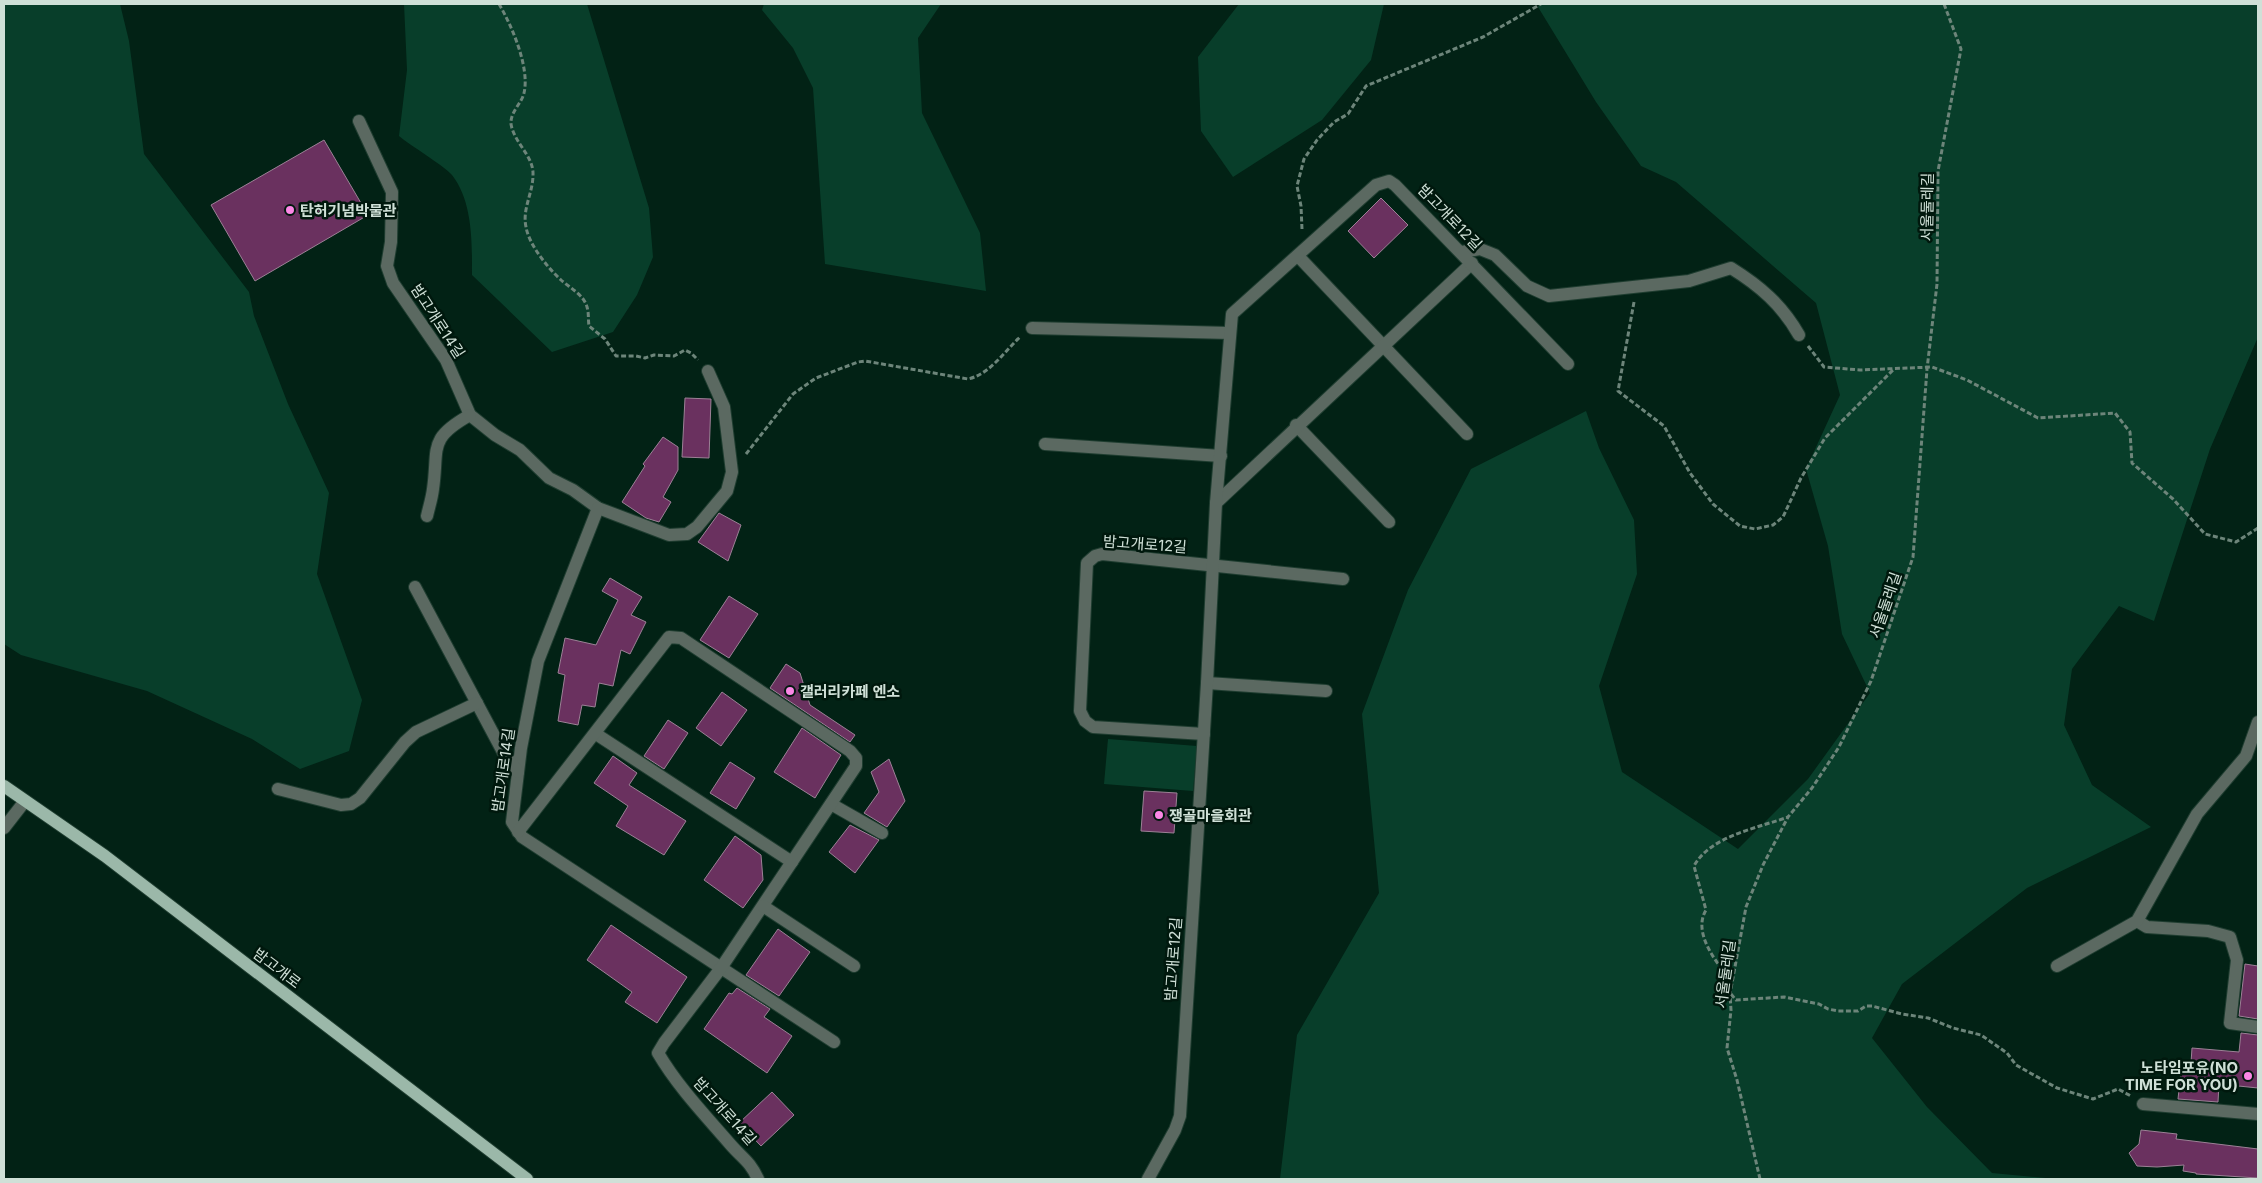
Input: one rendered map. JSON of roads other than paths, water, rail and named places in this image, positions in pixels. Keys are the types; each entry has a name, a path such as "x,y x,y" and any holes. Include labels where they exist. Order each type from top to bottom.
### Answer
{"main road":[{"name":"밤고개로","path":"4,786 105,856 527,1179"}],"street":[{"name":"밤고개로14길","path":"360,121 392,192 391,242 388,266 393,283 446,360 470,415 495,435 520,450 548,478 573,490 598,508 668,535 687,534 697,527 727,491 732,472 724,407 708,371"},
{"name":"밤고개로12길","path":"1148,1179 1175,1130 1180,1116 1207,683 1216,502 1232,314 1376,184 1389,181 1462,252 1568,364"},
{"path":"1462,252 1480,249 1495,255 1527,286 1549,296 1689,281 1731,268 1752,281 1787,315 1799,335"},
{"path":"1302,252 1384,346 1467,434"},
{"path":"1216,502 1296,425 1472,263"},
{"path":"1032,328 1230,333"},
{"path":"426,516 433,489 435,452 440,438 456,423 470,415"},
{"path":"1296,425 1389,522"},
{"path":"1045,444 1221,456"},
{"name":"밤고개로14길","path":"518,832 512,822 518,772 538,661 598,508"},
{"name":"밤고개로12길","path":"1204,734 1093,727 1085,721 1080,711 1087,563 1102,554 1213,565"},
{"path":"1213,565 1343,579"},
{"path":"415,587 503,752 518,772"},
{"name":"밤고개로14길","path":"596,734 669,637 681,638 850,751 856,758 856,766 763,906 721,968 658,1053 682,1088 733,1147 752,1165 758,1179"},
{"path":"1207,683 1326,691"},
{"path":"278,789 341,805 351,804 360,798 405,742 416,732 477,702"},
{"path":"2057,966 2137,921 2197,814 2246,756 2258,722"},
{"path":"792,862 596,734 518,832 834,1042"},
{"path":"4,828 25,801"},
{"path":"831,804 882,833"},
{"path":"763,906 854,966"},
{"path":"2137,921 2147,927 2208,931 2230,937 2237,960 2230,1023 2258,1027"},
{"path":"2143,1104 2258,1114"}],"place":[{"name":"탄허기념박물관","path":"290,210"},
{"name":"갤러리카페 엔소","path":"790,691"},
{"name":"쟁골마을회관","path":"1159,815"},
{"name":"노타임포유(NO TIME FOR YOU)","path":"2248,1076"}]}
